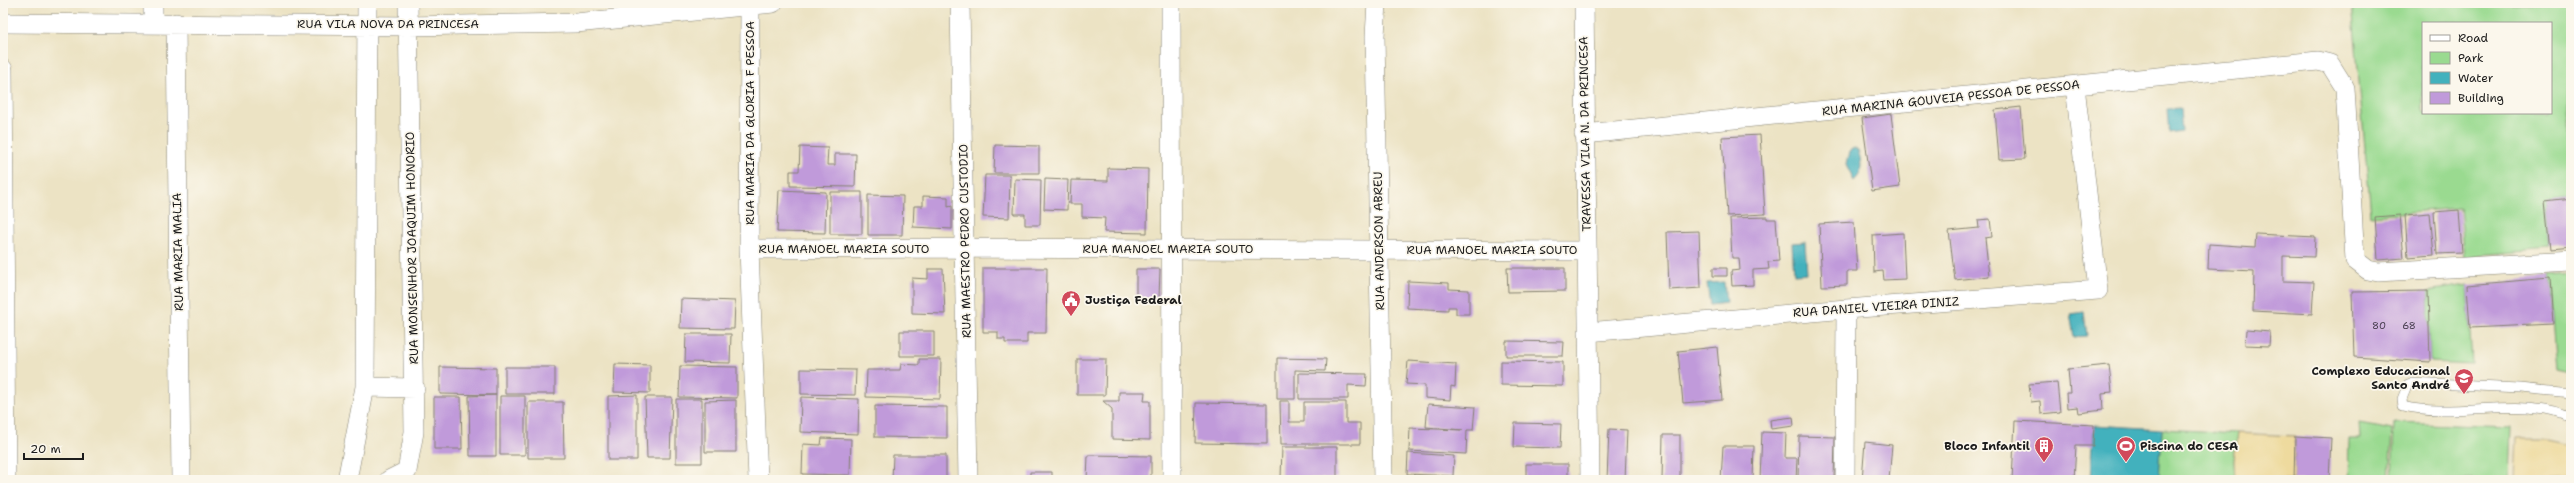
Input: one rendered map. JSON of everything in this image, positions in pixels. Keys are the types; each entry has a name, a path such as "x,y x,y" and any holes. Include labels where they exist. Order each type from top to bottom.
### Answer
{"street":[{"path":"153,3 153,23"},
{"path":"347,480 365,386 367,3"},
{"name":"RUA MONSENHOR JOAQUIM HONORIO","path":"388,480 408,471 414,432 415,388 409,190 408,3"},
{"name":"RUA VILA NOVA DA PRINCESA","path":"3,23 176,23 409,26 576,23 650,10 750,6 773,3"},
{"name":"RUA MAESTRO PEDRO CUSTODIO","path":"960,3 966,248 968,480"},
{"path":"1171,3 1172,480"},
{"name":"RUA ANDERSON ABREU","path":"1377,3 1375,36 1383,480"},
{"name":"TRAVESSA VILA N. DA PRINCESA","path":"1584,3 1584,134 1590,480"},
{"name":"RUA MARIA DA GLORIA F PESSOA","path":"750,6 749,249 758,480"},
{"name":"RUA MARIA MALIA","path":"176,23 181,480"},
{"name":"RUA MARINA GOUVEIA PESSOA DE PESSOA","path":"1584,134 2075,86 2318,60 2330,64 2345,88 2355,260 2361,266 2378,272 2571,260"},
{"path":"3,69 6,480"},
{"name":"RUA DANIEL VIEIRA DINIZ","path":"1588,332 1846,309 2098,290 2075,86"},
{"name":"RUA MANOEL MARIA SOUTO","path":"749,249 966,248 1586,251"},
{"path":"1845,480 1846,309"},
{"path":"365,386 415,388"}],"lane":[{"path":"2571,393 2520,388 2411,383 2408,384 2402,399 2403,406 2424,410 2524,408 2554,411 2571,418"}],"green space":[{"path":"2352,3 2571,3 2571,198 2545,201 2550,250 2465,257 2460,208 2371,215"},
{"path":"2571,276 2571,372 2557,369 2550,278"},
{"path":"2467,285 2472,364 2430,362 2428,291"},
{"path":"2359,423 2392,429 2389,480 2348,480 2349,439 2360,439"},
{"path":"2394,423 2511,427 2509,480 2392,480"},
{"path":"2162,429 2237,433 2234,460 2235,480 2159,480"}],"sand":[{"path":"2237,433 2295,436 2294,480 2235,480 2234,460"},
{"path":"2517,438 2548,438 2571,443 2571,478 2515,480"}],"water":[{"path":"2180,108 2182,132 2169,134 2167,109"},
{"path":"1854,148 1858,151 1861,167 1859,175 1854,181 1846,165 1849,151"},
{"path":"1805,242 1807,273 1794,274 1792,243"},
{"path":"1724,282 1726,303 1710,305 1707,283"},
{"path":"2084,312 2087,336 2074,337 2070,314"},
{"name":"Piscina do CESA","path":"2094,425 2162,429 2159,480 2091,480"}],"building":[{"path":"2021,107 2025,159 1999,160 1995,110"},
{"path":"1891,114 1900,187 1872,191 1862,118"},
{"path":"1760,135 1765,214 1727,216 1722,137"},
{"path":"995,145 1039,146 1039,173 994,173"},
{"path":"800,147 828,148 827,165 835,165 835,154 856,154 855,187 790,186 790,171 799,171"},
{"path":"1108,168 1148,169 1147,233 1104,232 1105,218 1082,217 1082,204 1070,204 1071,180 1108,181"},
{"path":"985,175 1010,175 1009,218 983,217"},
{"path":"1015,179 1041,180 1040,225 1025,225 1025,214 1014,214"},
{"path":"1045,179 1068,180 1067,210 1044,209"},
{"path":"779,190 826,192 825,233 777,232"},
{"path":"830,192 862,192 862,234 830,234"},
{"path":"868,195 903,196 902,235 868,235"},
{"path":"923,196 948,197 948,207 952,206 952,229 913,227 914,206 923,206"},
{"path":"2571,198 2571,248 2550,250 2545,201"},
{"path":"2459,210 2462,253 2437,254 2434,212"},
{"path":"2430,213 2434,255 2408,257 2405,215"},
{"path":"2400,215 2404,258 2378,260 2375,217"},
{"path":"1767,217 1767,219 1776,219 1779,261 1768,262 1769,269 1753,270 1753,285 1732,286 1731,271 1740,270 1739,258 1732,258 1730,218"},
{"path":"1990,219 1992,237 1985,238 1989,276 1955,280 1949,231 1979,228 1978,220"},
{"path":"1854,222 1857,271 1847,271 1847,285 1822,286 1819,224"},
{"path":"1699,231 1701,288 1669,290 1667,232"},
{"path":"1903,233 1905,279 1884,280 1883,271 1874,272 1873,235"},
{"path":"2256,234 2315,237 2314,257 2283,256 2283,281 2314,282 2312,314 2253,311 2254,271 2208,269 2209,244 2255,247"},
{"path":"983,268 1047,268 1046,333 1027,333 1027,343 1005,343 1005,339 998,339 998,332 983,332"},
{"path":"1507,268 1565,268 1565,291 1508,292"},
{"path":"1713,268 1727,268 1727,276 1713,276"},
{"path":"928,269 943,269 945,314 912,313 912,278 928,279"},
{"path":"1136,269 1160,269 1159,299 1136,299"},
{"path":"2550,278 2553,324 2470,328 2467,285"},
{"path":"1408,281 1449,283 1449,289 1469,290 1469,314 1456,314 1456,307 1448,307 1448,310 1407,308"},
{"path":"2428,291 2430,362 2354,357 2352,292"},
{"path":"681,299 735,301 734,329 680,328"},
{"path":"2246,330 2270,332 2269,346 2245,345"},
{"path":"900,331 934,331 934,356 900,356"},
{"path":"686,334 731,334 730,363 685,362"},
{"path":"1506,341 1564,342 1563,356 1506,356"},
{"path":"1717,347 1722,400 1683,403 1678,351"},
{"path":"1277,358 1326,359 1325,371 1295,370 1295,399 1277,399"},
{"path":"919,359 941,359 940,399 866,397 867,370 900,370 901,364 919,365"},
{"path":"1077,359 1106,359 1105,395 1077,395"},
{"path":"1408,361 1456,364 1455,387 1451,386 1450,400 1425,398 1425,385 1406,384"},
{"path":"1501,361 1563,362 1563,386 1501,385"},
{"path":"615,364 650,365 650,393 614,392"},
{"path":"2109,365 2112,392 2102,393 2103,410 2079,413 2078,407 2067,408 2066,393 2070,393 2068,369"},
{"path":"680,366 737,367 737,398 679,397"},
{"path":"440,367 496,368 496,395 440,394"},
{"path":"505,367 555,367 555,394 505,394"},
{"path":"801,369 856,370 855,395 801,394"},
{"path":"1299,373 1367,374 1366,386 1348,385 1348,399 1299,399"},
{"path":"2057,382 2060,412 2041,414 2040,401 2031,402 2029,384"},
{"path":"1119,392 1145,392 1144,401 1150,401 1150,440 1112,439 1112,409 1103,401 1119,401"},
{"path":"496,395 496,456 470,456 469,396"},
{"path":"637,395 637,460 608,460 608,396"},
{"path":"500,396 525,396 525,455 500,455"},
{"path":"434,397 461,397 462,449 434,449"},
{"path":"645,397 672,397 670,458 647,458"},
{"path":"801,397 859,399 858,434 800,432"},
{"path":"676,399 702,399 702,463 676,463"},
{"path":"736,400 736,452 705,452 705,401"},
{"path":"1280,401 1289,401 1289,422 1304,422 1304,402 1346,402 1346,423 1360,423 1360,444 1281,444"},
{"path":"528,402 563,402 564,458 528,458"},
{"path":"1196,403 1267,404 1267,444 1195,443"},
{"path":"1428,404 1475,407 1473,430 1467,430 1466,454 1409,451 1410,428 1463,430 1426,427"},
{"path":"875,406 947,407 947,438 875,437"},
{"path":"1793,417 1794,426 1771,429 1770,420"},
{"name":"Bloco Infantil","path":"2015,421 2094,425 2093,446 2076,446 2074,480 2012,480"},
{"path":"1515,423 1561,424 1560,448 1514,447"},
{"path":"1609,429 1627,430 1625,480 1607,480"},
{"path":"1762,432 1786,433 1785,458 1797,458 1796,480 1760,479"},
{"path":"1663,435 1680,435 1680,480 1662,480"},
{"path":"1799,436 1835,437 1834,480 1798,480"},
{"path":"2295,436 2331,438 2329,480 2294,480"},
{"path":"822,438 851,439 850,475 802,474 803,444 821,445"},
{"path":"1865,442 1892,445 1889,480 1862,480"},
{"path":"1723,446 1754,446 1753,480 1721,480"},
{"path":"1282,447 1337,447 1337,478 1281,478"},
{"path":"1408,453 1454,456 1453,476 1407,474"},
{"path":"893,455 946,455 946,480 892,480"},
{"path":"1088,455 1151,456 1151,480 1087,480"},
{"path":"1526,464 1568,464 1568,480 1526,480"},
{"path":"1030,472 1052,472 1052,480 1030,480"}],"place":[{"name":"Justiça Federal","path":"1071,317"},
{"name":"Complexo Educacional Santo André","path":"2464,395"},
{"name":"Bloco Infantil","path":"2044,463"},
{"name":"Piscina do CESA","path":"2126,463"}]}
